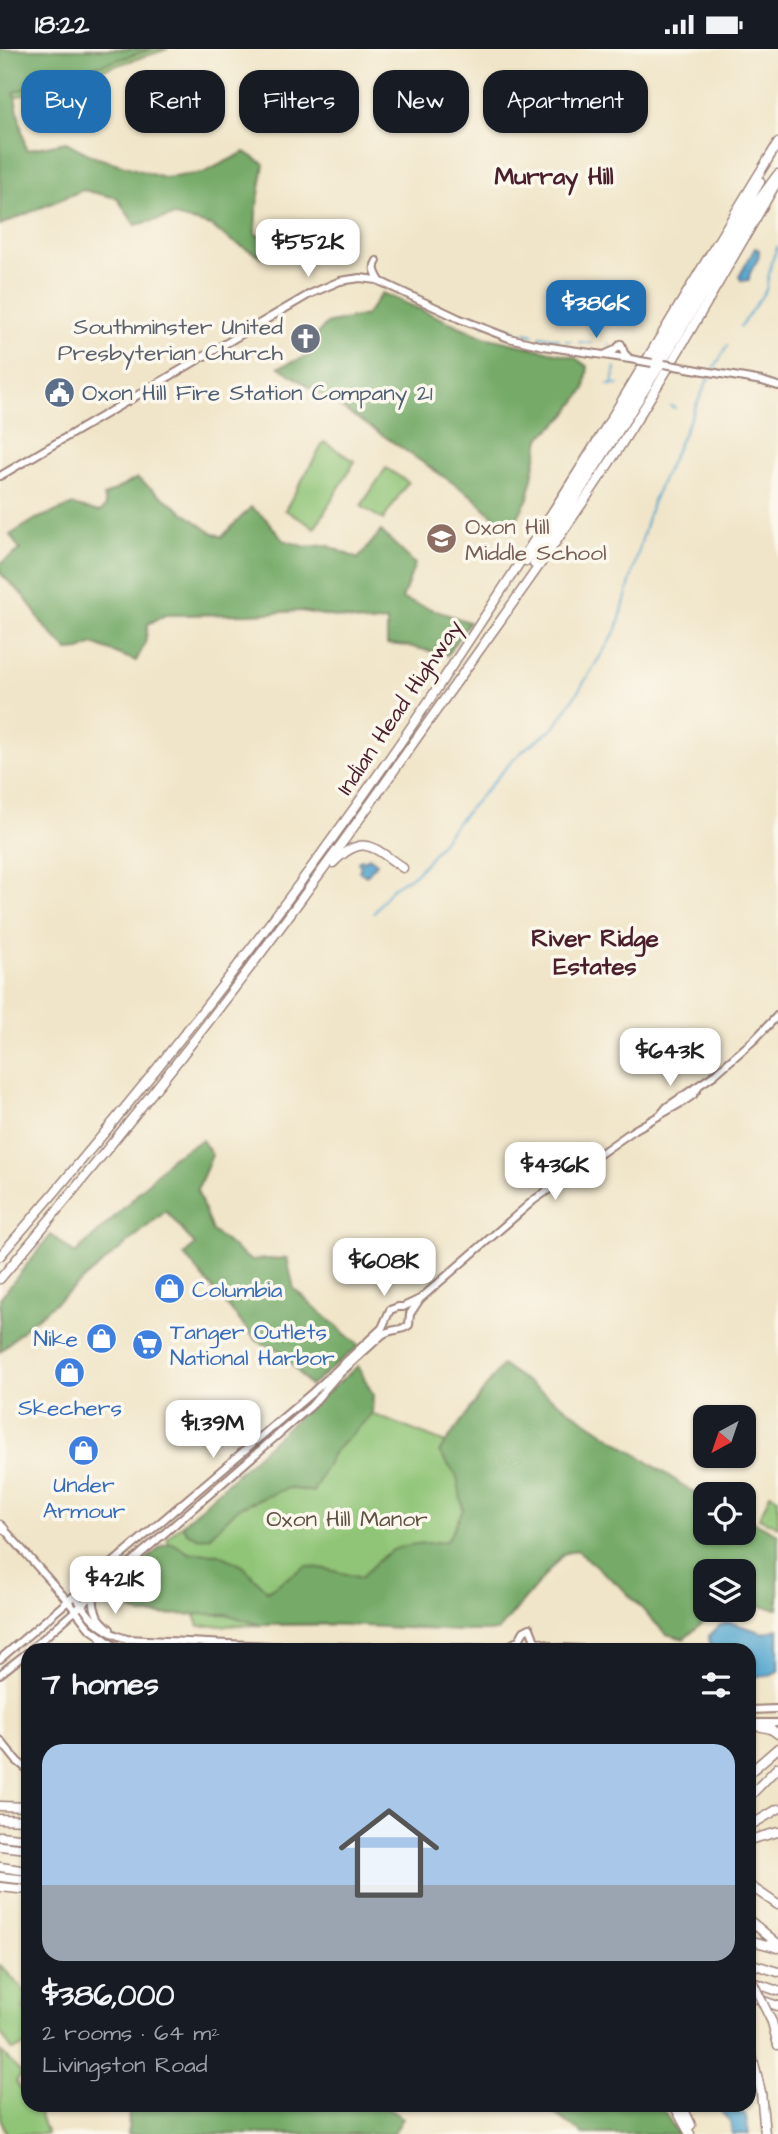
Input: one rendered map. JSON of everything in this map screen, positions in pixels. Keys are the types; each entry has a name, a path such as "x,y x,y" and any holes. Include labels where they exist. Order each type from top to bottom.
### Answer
{"highway":[{"name":"Indian Head Highway","path":"0,1256 113,1123 239,964 424,707 600,436 778,143"},
{"path":"484,616 532,552 658,364 778,148"},
{"path":"523,586 544,546 758,201 778,174"},
{"name":"Indian Head Highway","path":"0,1279 144,1103 314,883 423,731 570,523 625,438 778,180"},
{"path":"314,883 338,858 359,846 377,849 403,868"},
{"path":"101,1638 106,1643"},
{"path":"756,1726 771,1729 778,1734"},
{"path":"756,1767 776,1750"},
{"path":"756,1790 778,1767"},
{"path":"756,1796 778,1775"},
{"path":"0,1806 21,1807"},
{"path":"756,1820 778,1806"},
{"path":"0,1819 21,1820"},
{"path":"756,1838 778,1832"},
{"path":"0,1836 21,1838"},
{"path":"0,1846 21,1848"},
{"path":"0,1867 21,1870"},
{"path":"0,1877 21,1879"},
{"path":"0,1887 21,1889"},
{"path":"756,1890 778,1905"},
{"path":"756,1926 778,1946"},
{"path":"756,1941 778,1946"},
{"path":"756,1965 778,1972"},
{"path":"756,1983 778,1991"},
{"path":"756,1989 772,2022 778,2045"},
{"path":"756,1998 778,2006"},
{"path":"756,2072 761,2092 765,2134"},
{"path":"678,2112 692,2134"},
{"path":"684,2112 692,2134"}],"main road":[{"path":"377,261 375,272 380,281"},
{"path":"0,476 310,294 340,281 360,278 380,281 493,333 530,343 762,381 778,386"},
{"path":"602,355 614,351 621,344 623,351 631,359"},
{"path":"38,1643 311,1406 336,1377 382,1335 405,1328 420,1299 534,1200 634,1130 693,1095 778,1016"},
{"path":"0,1659 313,1392 381,1329 390,1310 420,1299"},
{"path":"403,1307 410,1314"},
{"path":"387,1319 395,1329"},
{"path":"2,1527 68,1601 115,1636 200,1643"},
{"path":"94,1594 94,1607 99,1618 127,1639"},
{"path":"75,1595 78,1608 89,1628 109,1643"},
{"path":"514,1643 530,1628 538,1643"},
{"path":"0,1674 21,1657"},
{"path":"756,1710 778,1709"},
{"path":"756,1724 778,1723"},
{"path":"0,1740 21,1764"}],"green space":[{"path":"0,49 168,49 101,70 21,70 21,95 0,102"},
{"path":"0,49 153,49 85,70 21,70 21,90 14,92 26,150 66,142 92,156 164,178 203,173 245,152 264,164 255,234 284,245 282,257 262,257 211,226 174,216 135,225 117,198 83,190 0,225"},
{"path":"382,293 484,337 574,357 588,367 585,389 565,416 540,438 528,498 510,532 472,496 279,367 306,357 315,349 318,333 326,324 366,315"},
{"path":"324,442 355,461 315,528 285,510"},
{"path":"386,468 408,482 383,520 361,506"},
{"path":"137,478 209,531 222,537 251,507 266,519 283,540 306,547 327,545 358,559 381,531 415,564 402,599 469,622 447,655 387,644 387,621 371,623 300,611 165,615 148,624 145,644 136,661 93,644 80,650 68,651 44,626 24,596 0,573 0,564 20,550 10,535 36,519 73,505 100,512 106,506 104,496"},
{"path":"202,1140 212,1155 197,1190 212,1231 250,1260 287,1258 294,1289 359,1346 310,1386 281,1351 257,1341 184,1255 195,1245 166,1211 27,1326 0,1352 0,1298 51,1235 75,1254 129,1203 172,1157"},
{"path":"502,1365 693,1491 693,1545 756,1545 756,1523 778,1534 778,1609 756,1605 756,1559 693,1559 693,1622 704,1622 684,1639 666,1634 624,1590 577,1550 563,1554 498,1631 326,1624 260,1625 226,1614 141,1615 123,1605 116,1587 163,1545 173,1543 189,1553 219,1554 243,1566 267,1591 306,1566 361,1578 382,1557 399,1547 447,1541 463,1510 457,1477 439,1452"},
{"path":"358,1366 373,1395 372,1414 333,1453 313,1492 288,1488 238,1508 209,1537 199,1538 188,1533 182,1525 295,1420"},
{"name":"Oxon Hill Manor","path":"338,1383 372,1414 446,1443 478,1478 450,1623 199,1626 167,1538"},
{"path":"770,1494 778,1498 778,1527 759,1518"},
{"path":"0,1965 21,1988 21,2047 13,2051 0,2032"},
{"path":"1,2052 21,2073 16,2081 21,2091 21,2112 39,2112 47,2134 7,2134 0,2118"},
{"path":"129,2112 393,2112 403,2118 394,2134 128,2134"},
{"path":"552,2112 664,2112 678,2134 583,2134"}],"water":[{"path":"755,248 759,250 758,259 750,272 749,280 742,281 739,277"},
{"path":"369,857 377,863 366,876 359,871 361,866 358,862"},
{"path":"729,1622 764,1633 778,1629 778,1671 768,1676 756,1677 756,1643 710,1643 709,1636 720,1625"},
{"path":"742,2112 746,2117 749,2134 732,2134 730,2121 722,2113"}],"waterway":[{"path":"740,327 766,290 771,263 778,246"},
{"path":"484,325 485,321 490,323"},
{"path":"505,328 516,331"},
{"path":"525,333 533,335"},
{"path":"540,336 559,339"},
{"path":"566,341 571,341"},
{"path":"579,342 591,343"},
{"path":"713,370 728,345"},
{"path":"612,385 615,367"},
{"path":"374,913 391,889 416,873 429,859 453,827 511,762 554,728 588,676 617,629 652,503 710,375"},
{"path":"607,385 619,385"},
{"path":"670,406 675,408"}],"place":[{"name":"Southminster United Presbyterian Church","path":"306,339"},
{"name":"Oxon Hill Fire Station Company 21","path":"59,392"},
{"name":"Oxon Hill Middle School","path":"442,539"},
{"name":"Columbia","path":"169,1289"},
{"name":"Nike","path":"101,1338"},
{"name":"Tanger Outlets National Harbor","path":"147,1344"},
{"name":"Skechers","path":"70,1373"},
{"name":"Under Armour","path":"84,1450"}],"district":[{"name":"Murray Hill","path":"554,176"},
{"name":"River Ridge Estates","path":"595,952"}]}
